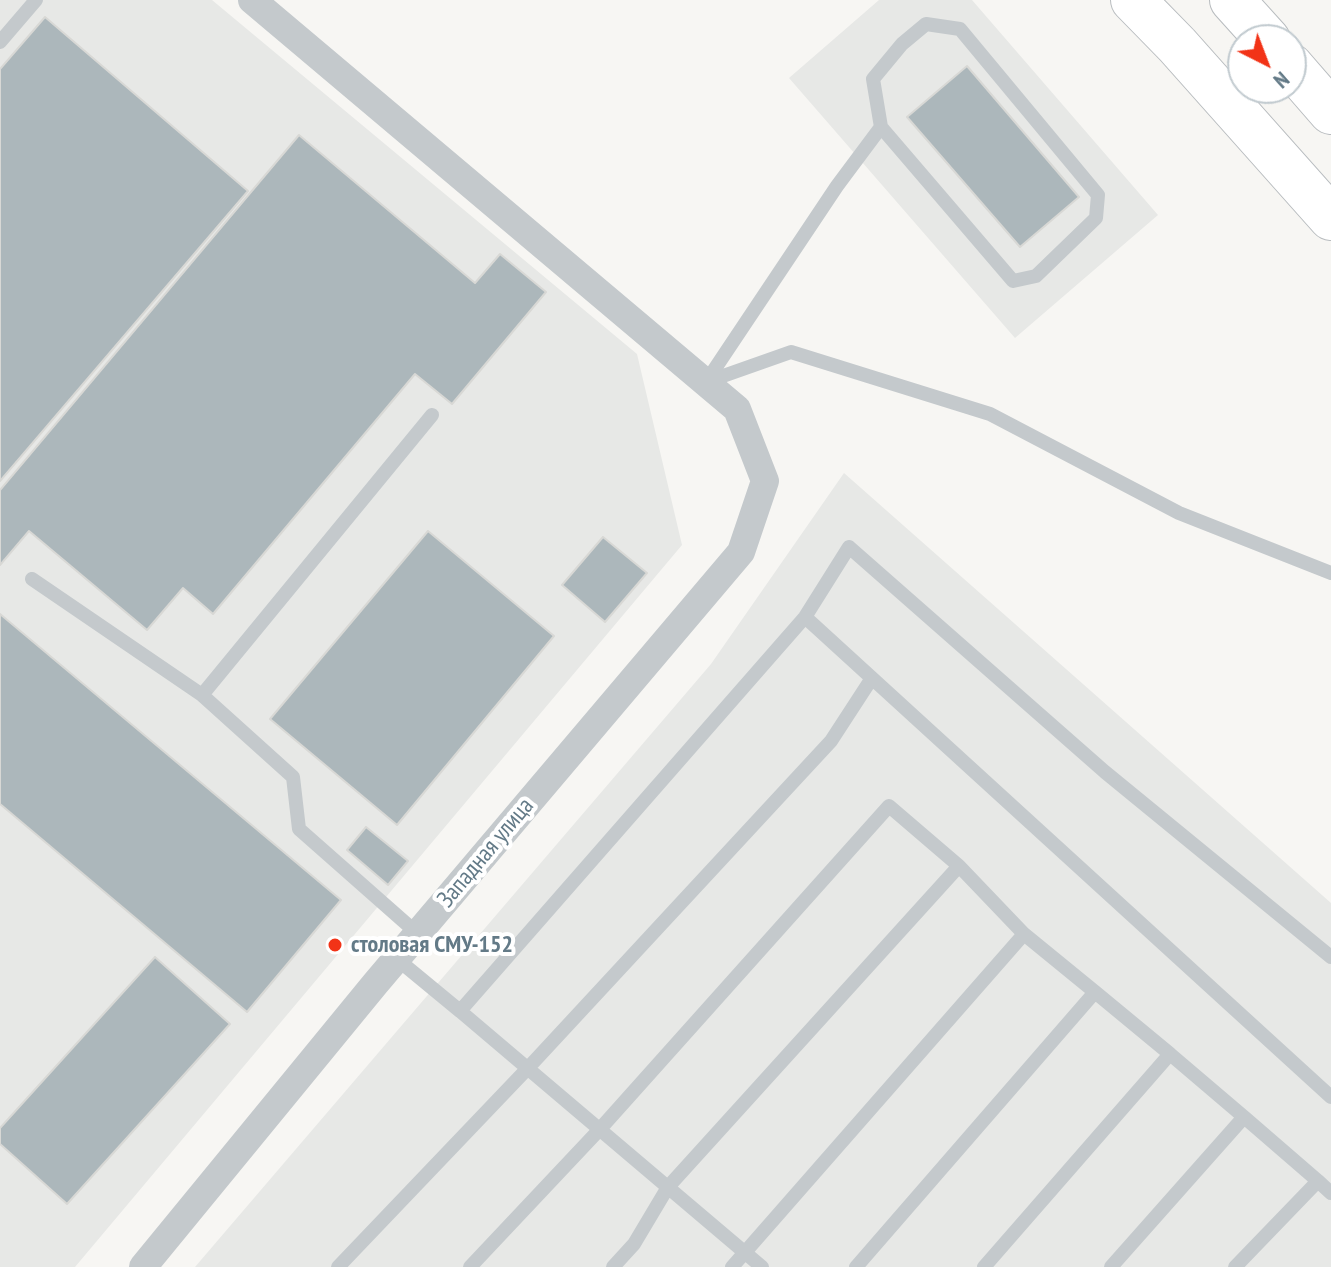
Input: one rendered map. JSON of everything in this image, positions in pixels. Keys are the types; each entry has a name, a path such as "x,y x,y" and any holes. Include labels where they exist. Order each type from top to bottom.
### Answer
{"highway":[{"path":"1133,0 1331,218"},
{"path":"1232,0 1254,24"},
{"path":"1307,84 1331,112"}],"street":[{"path":"252,0 706,382"},
{"name":"Западная улица","path":"143,1267 397,959 741,552 765,481 737,409 706,382"}],"lane":[{"path":"0,42 36,0"},
{"path":"706,382 837,186 881,127 873,79 902,44 926,24 960,29 1098,195 1096,218 1036,276 1013,281 881,127"},
{"path":"706,382 791,352 990,414 1179,513 1331,573"},
{"path":"202,695 432,415"},
{"path":"460,1011 805,617 849,547 1105,772 1331,957"},
{"path":"32,579 202,695 293,777 299,829 418,934"},
{"path":"805,617 1331,1097"},
{"path":"338,1267 528,1068 831,741 872,678"},
{"path":"470,1267 600,1129 889,806 959,866 1024,934 1170,1054 1331,1193"},
{"path":"613,1267 634,1244 668,1187 959,866"},
{"path":"732,1267 1024,934"},
{"path":"397,959 762,1267"},
{"path":"856,1267 1095,992"},
{"path":"984,1267 1170,1054"},
{"path":"1111,1267 1244,1117"},
{"path":"1235,1267 1318,1181"}],"shaded area":[{"path":"0,0 212,0 637,354 682,545 75,1267 0,1267"},
{"path":"879,0 972,0 1158,215 1015,338 789,78"},
{"path":"844,473 1331,903 1331,1267 195,1267 711,664"}],"building":[{"path":"45,17 248,191 0,481 0,69"},
{"path":"967,66 1079,197 1020,247 907,117"},
{"path":"299,135 475,283 500,254 546,292 452,404 415,374 213,614 183,588 147,630 29,531 0,565 0,490"},
{"path":"428,531 554,636 397,825 270,719"},
{"path":"603,537 647,573 605,622 562,585"},
{"path":"0,614 341,900 247,1012 0,804"},
{"path":"366,827 408,861 388,885 347,850"},
{"path":"155,957 230,1024 67,1204 0,1144 0,1128"}],"place":[{"name":"столовая СМУ-152","path":"335,945"}]}
